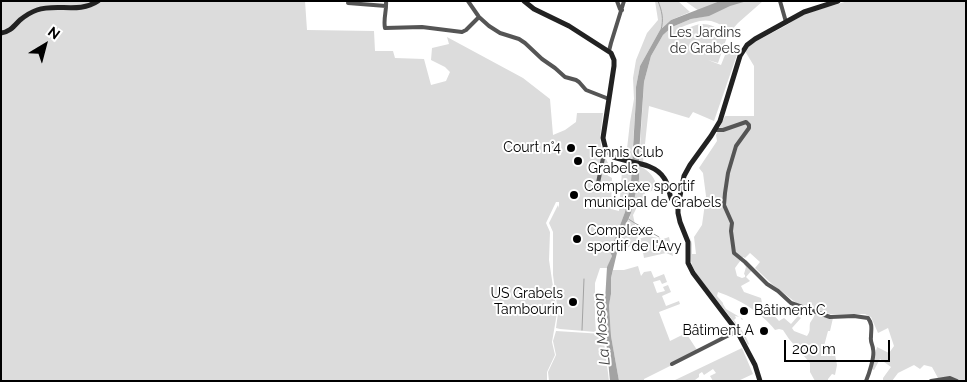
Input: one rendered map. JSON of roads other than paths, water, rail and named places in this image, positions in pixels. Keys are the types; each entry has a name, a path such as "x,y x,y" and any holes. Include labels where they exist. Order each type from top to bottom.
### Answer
{"street":[{"path":"1,32 9,30 23,18 38,10 45,8 84,8 98,1"},
{"path":"468,1 479,17 489,26 500,33 525,43 565,78 576,80 586,90 609,98"},
{"path":"524,1 534,9 563,22 610,51"},
{"path":"617,1 622,10"},
{"path":"624,1 611,42 610,51 614,60 603,138 607,152 613,157 646,166 664,177 668,184 672,201 678,206"},
{"path":"780,1 786,22"},
{"path":"760,381 755,365 737,331 690,268 688,263 688,242 680,222 678,206 686,171 716,130 740,56 747,45 804,12 838,1"},
{"path":"348,3 386,4 385,28 422,27 462,32 479,17"},
{"path":"716,130 723,130 746,122 750,125 736,146 725,193 724,205 732,223 731,231 734,253 767,284 791,303 830,317 854,316 868,318 872,324 870,340 874,350 866,381"},
{"path":"597,188 602,161 607,152"},
{"path":"672,364 737,331"},
{"path":"931,381 950,378 957,381"}],"waterway":[{"path":"658,1 662,15 661,30"},
{"path":"627,218 659,237"},
{"name":"La Mosson","path":"582,330 584,279"}],"place":[{"name":"Court n°4","path":"571,148"},
{"name":"Tennis Club Grabels","path":"578,161"},
{"name":"Complexe sportif municipal de Grabels","path":"574,195"},
{"name":"Complexe sportif de l'Avy","path":"577,239"},
{"name":"US Grabels Tambourin","path":"573,302"},
{"name":"Bâtiment C","path":"744,311"},
{"name":"Bâtiment A","path":"764,331"}],"park label":[{"name":"Les Jardins de Grabels","path":"705,42"}]}
